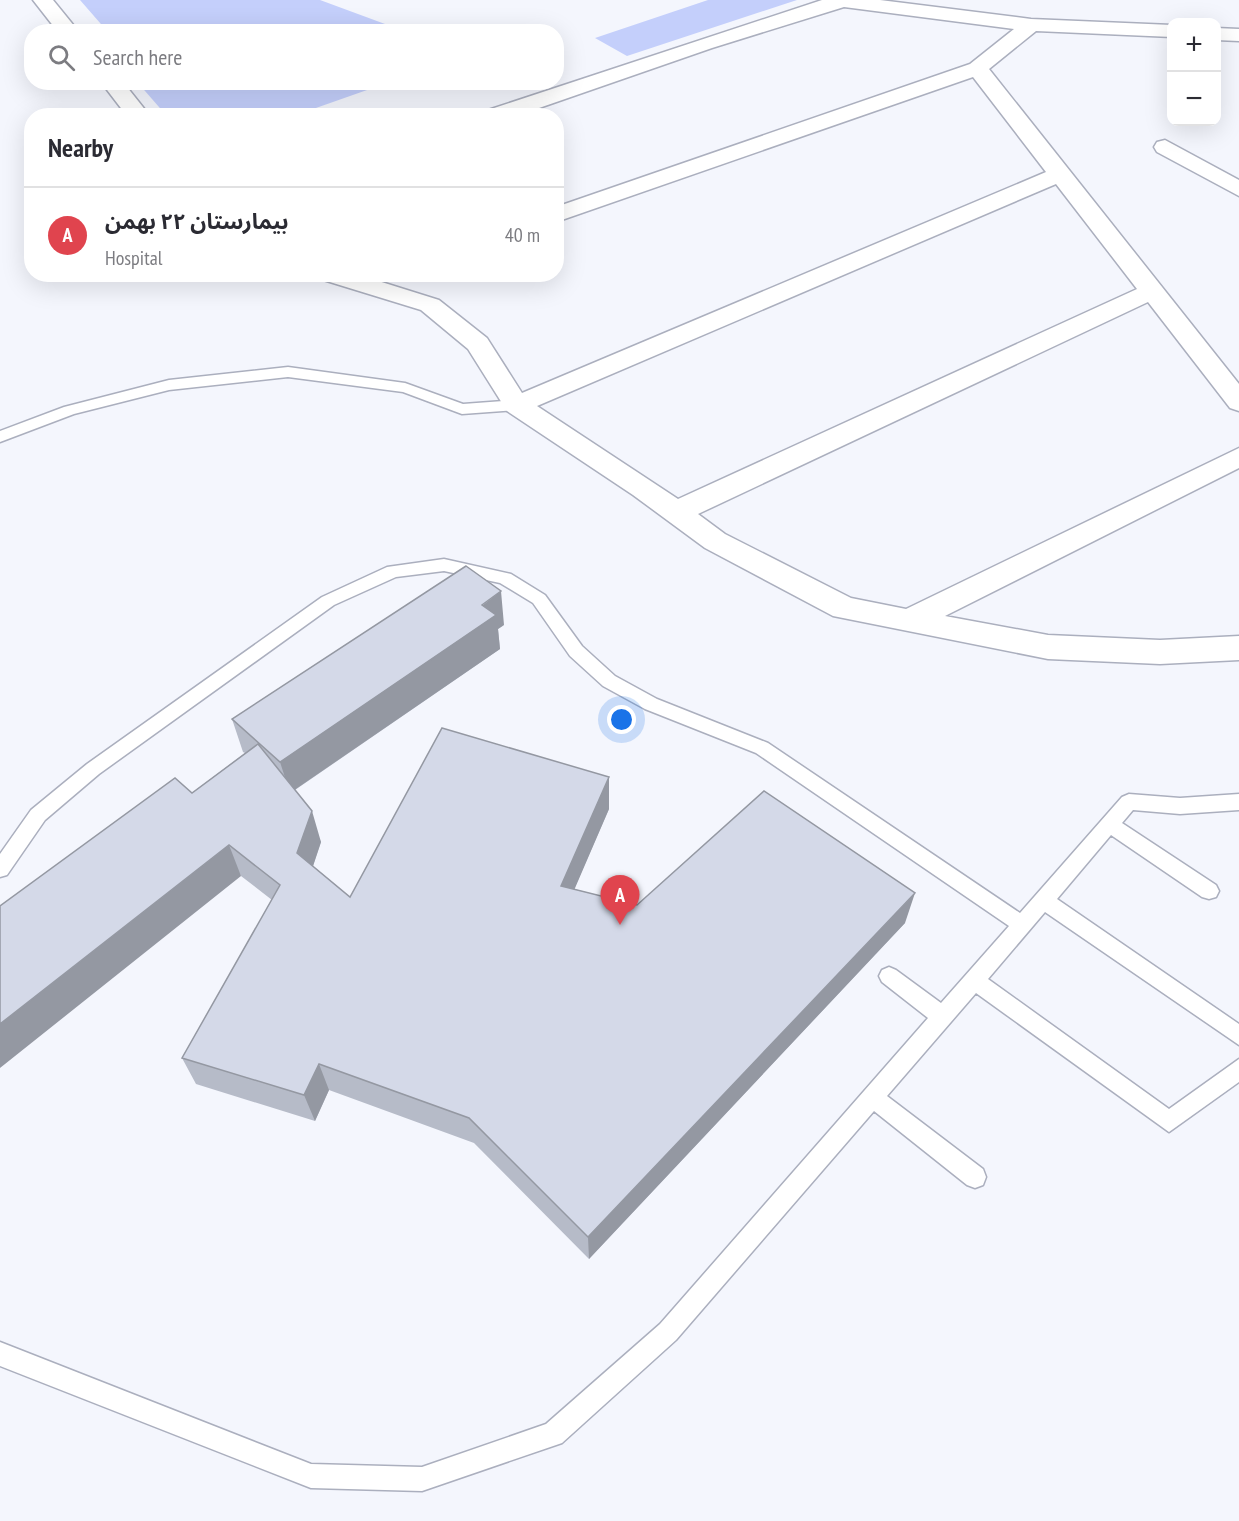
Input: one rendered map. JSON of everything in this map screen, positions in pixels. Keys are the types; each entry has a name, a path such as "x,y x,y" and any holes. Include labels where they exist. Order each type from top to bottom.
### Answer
{"street":[{"path":"43,0 62,24"},
{"path":"517,108 836,1 1031,25 1167,32"},
{"path":"564,212 977,68 1031,25"},
{"path":"1221,34 1239,35"},
{"path":"977,68 1239,402"},
{"path":"118,90 132,108"},
{"path":"1165,147 1239,189"},
{"path":"516,405 1060,174"},
{"path":"352,282 430,305 478,344 516,405 676,512 715,541 844,608 1048,647 1160,652 1239,648"},
{"path":"370,288 384,282"},
{"path":"676,512 1152,291"},
{"path":"910,620 1239,457"}],"lane":[{"path":"0,437 69,410 169,385 288,372 405,388 462,409 516,405"},
{"path":"0,869 38,815 93,769 328,601 393,571 444,565 506,578 538,599 576,651 609,681 651,704 762,748 1022,925"},
{"path":"0,1354 311,1476 422,1479 553,1434 668,1332 1129,802 1180,806 1239,802"},
{"path":"1109,824 1209,891"},
{"path":"1043,900 1239,1036"},
{"path":"889,976 942,1016"},
{"path":"974,980 1169,1122 1239,1069"},
{"path":"872,1097 975,1178"}],"shaded area":[{"path":"80,0 320,0 385,24 101,24"},
{"path":"708,0 797,0 627,56 595,38"},
{"path":"144,90 367,90 316,108 160,108"}],"building":[{"path":"466,566 501,591 482,605 496,615 280,762 232,719"},
{"path":"442,728 609,777 561,886 637,905 764,791 915,893 588,1237 469,1118 319,1064 304,1095 182,1058 280,885 229,845 0,1024 0,906 175,778 192,793 258,744 312,811 297,853 350,897"}],"place":[{"name":"بیمارستان ۲۲ بهمن","path":"620,925"}]}
